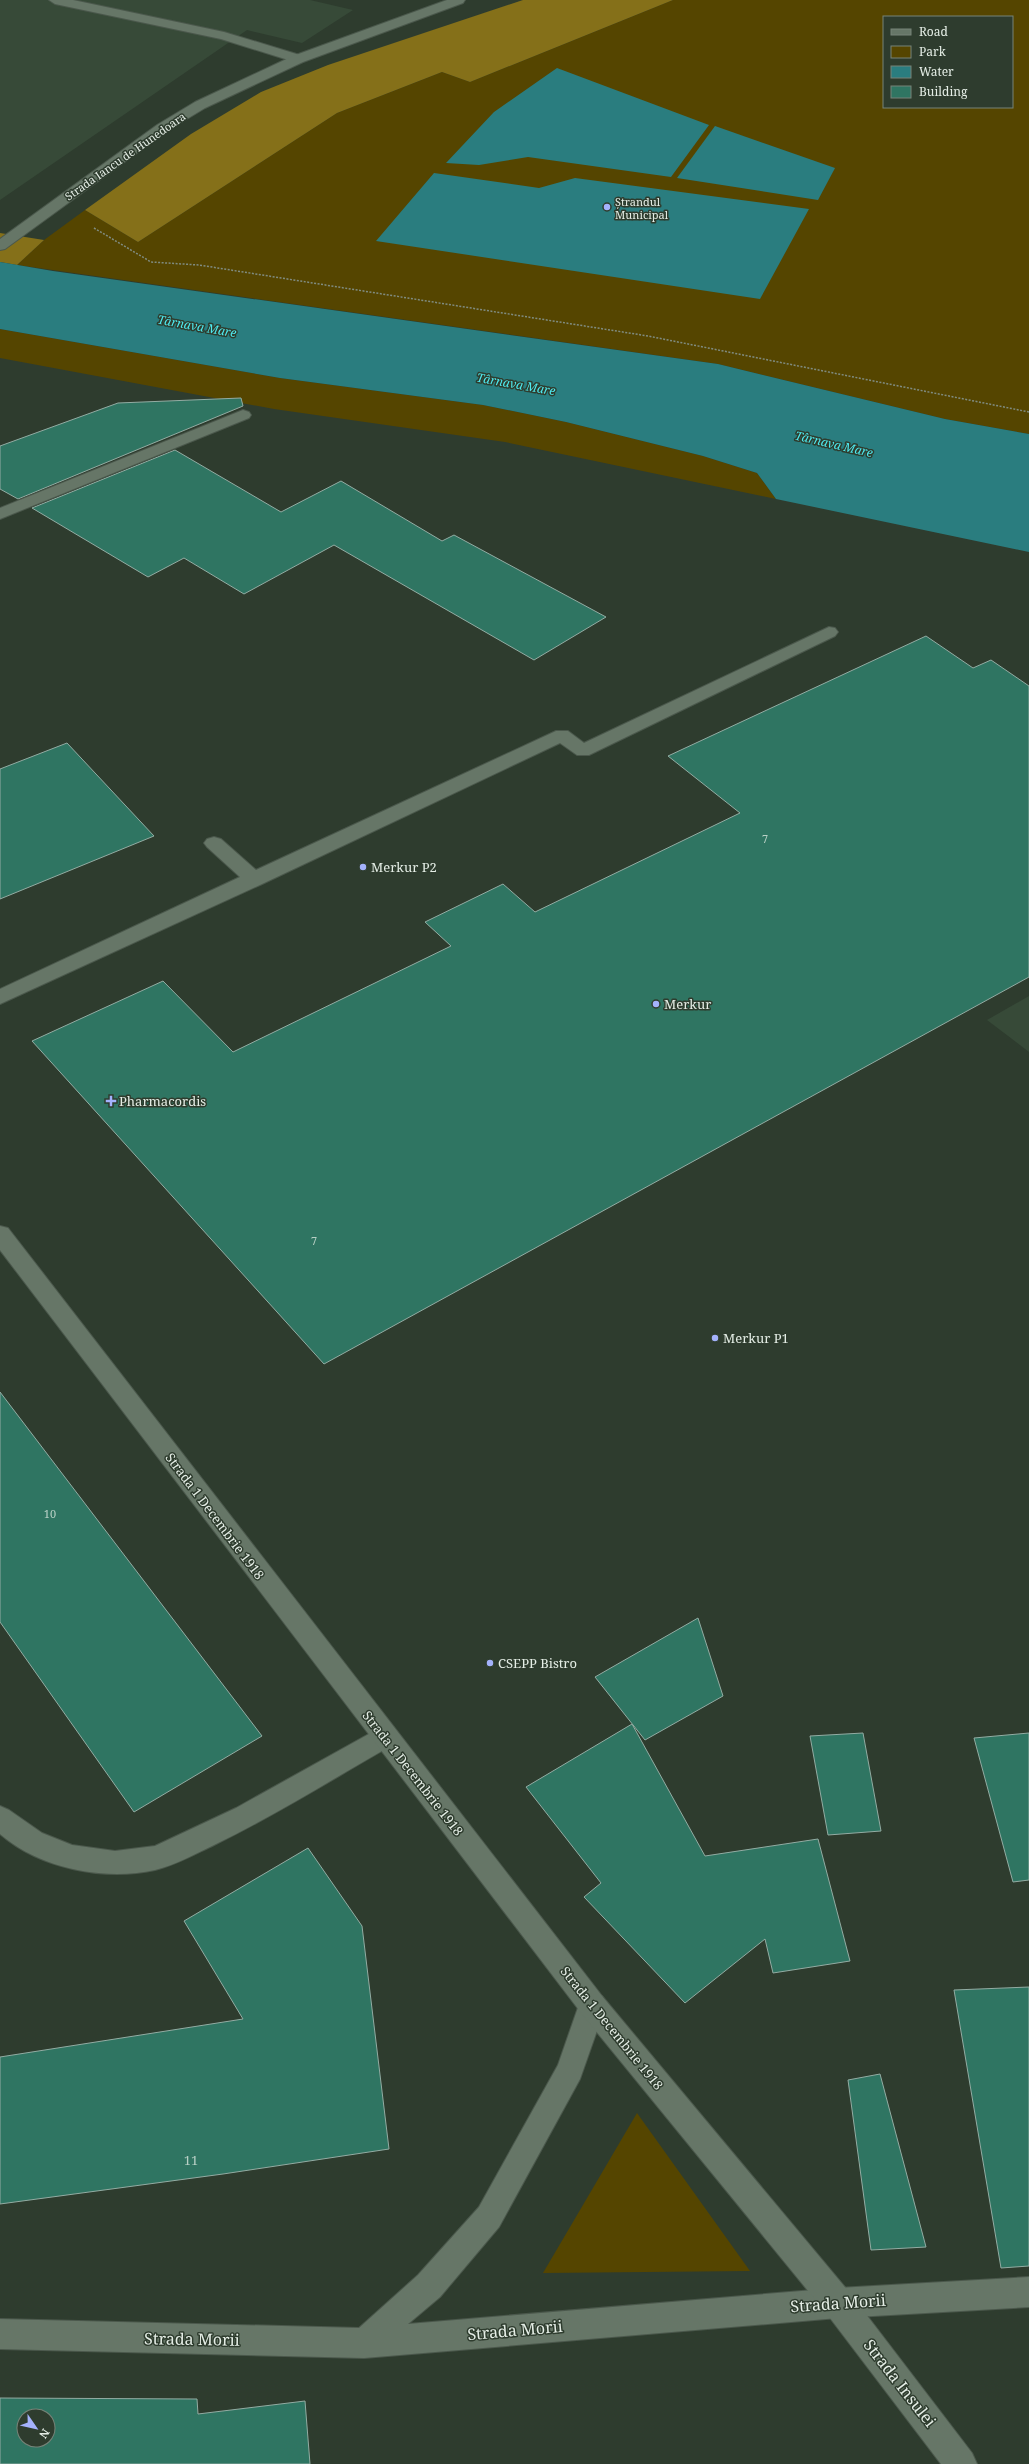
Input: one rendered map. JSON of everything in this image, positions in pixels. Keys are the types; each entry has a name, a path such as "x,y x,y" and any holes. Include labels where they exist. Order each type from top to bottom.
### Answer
{"main road":[{"path":"55,0 224,36 298,59"},
{"name":"Strada Iancu de Hunedoara","path":"0,246 181,116 240,84 298,59 458,0"},
{"path":"0,514 243,415"},
{"path":"0,997 256,880 562,735 583,751 829,632"},
{"path":"214,843 256,880"},
{"name":"Strada 1 Decembrie 1918","path":"0,1234 592,2005 838,2303"},
{"path":"0,1818 30,1840 64,1856 110,1862 155,1858 220,1830 385,1736"},
{"path":"364,2343 429,2286 489,2217 570,2070 592,2005"},
{"name":"Strada Morii","path":"0,2334 364,2343 838,2303 1029,2292"},
{"name":"Strada Insulei","path":"838,2303 961,2464"}],"path":[{"path":"54,206 152,262 199,265 648,336 1029,412"}],"shaded area":[{"path":"0,0 310,0 353,10 302,43 247,30 0,200"},
{"path":"523,0 673,0 470,82 442,72 337,113 138,242 85,210 191,134 261,92 328,65"},
{"path":"0,233 44,240 17,265 0,262"},
{"path":"1029,996 1029,1052 987,1020"}],"green space":[{"path":"673,0 1029,0 1029,434 945,419 718,364 17,265 44,240 85,210 138,242 337,113 442,72 470,82"},
{"path":"0,329 280,378 483,405 566,422 703,456 757,473 776,499 505,442 274,409 0,358"},
{"path":"637,2113 750,2271 543,2273"}],"water":[{"path":"557,68 709,125 671,177 528,157 479,165 446,163 494,112"},
{"path":"715,126 835,168 818,200 677,178"},
{"path":"434,173 539,188 575,178 809,209 760,299 376,241"},
{"name":"Târnava Mare","path":"0,262 53,271 718,364 945,419 1029,434 1029,552 776,499 757,473 703,456 566,422 483,405 280,378 0,329"}],"building":[{"path":"241,398 243,406 18,499 0,489 0,446 118,403"},
{"path":"175,450 281,512 341,481 442,541 454,535 606,617 534,660 334,545 244,594 184,558 148,577 32,508"},
{"name":"Merkur","path":"926,636 973,668 991,660 1029,686 1029,977 324,1364 32,1041 163,981 233,1052 451,946 425,922 503,884 535,912 740,813 668,756"},
{"path":"67,743 154,836 0,899 0,769"},
{"path":"0,1392 262,1736 134,1812 0,1622"},
{"path":"698,1618 723,1696 645,1740 595,1677"},
{"path":"632,1724 705,1856 818,1839 850,1961 773,1973 765,1939 685,2003 584,1897 601,1883 526,1787"},
{"path":"863,1733 881,1831 828,1835 810,1736"},
{"path":"1029,1733 1029,1880 1013,1882 974,1738"},
{"path":"308,1848 362,1926 389,2149 223,2174 0,2204 0,2057 243,2019 184,1921"},
{"path":"1029,1987 1029,2266 1001,2268 954,1990"},
{"path":"880,2074 926,2247 871,2250 848,2080"},
{"path":"0,2398 197,2399 198,2414 305,2401 310,2464 0,2464"}],"place":[{"name":"Ștrandul Municipal","path":"607,207"},
{"name":"Merkur P2","path":"363,867"},
{"name":"Merkur","path":"656,1004"},
{"name":"Pharmacordis","path":"111,1101"},
{"name":"Merkur P1","path":"715,1338"},
{"name":"CSEPP Bistro","path":"490,1663"}]}
